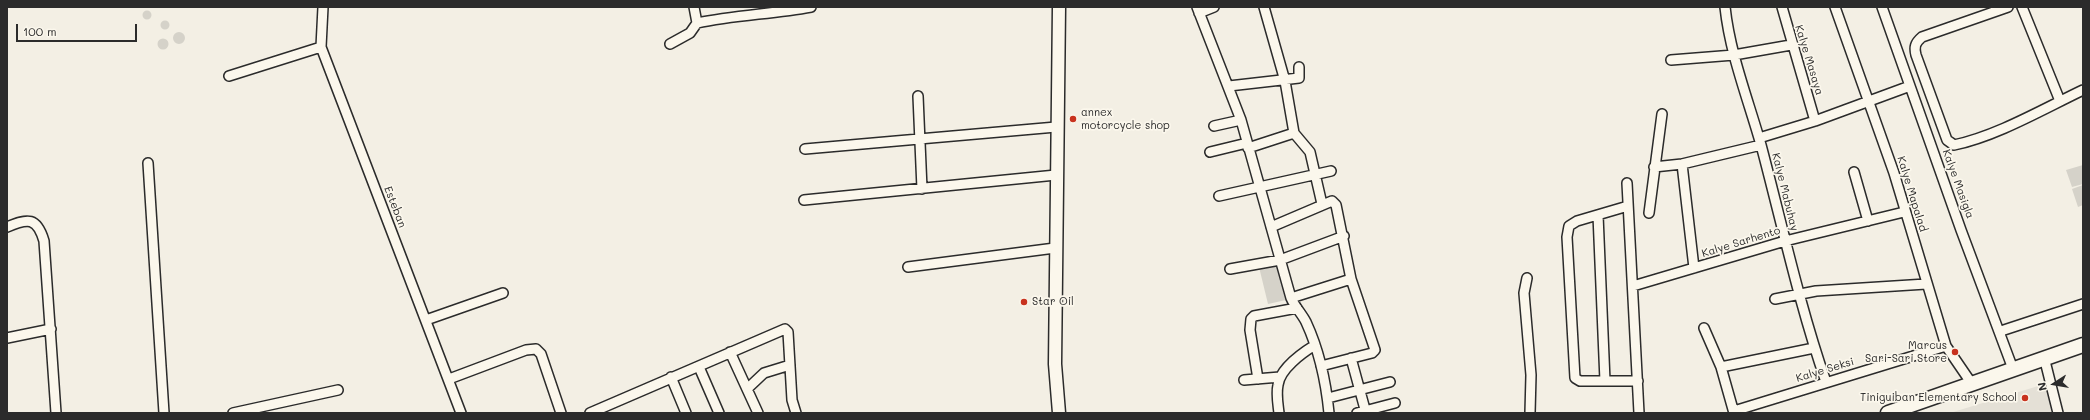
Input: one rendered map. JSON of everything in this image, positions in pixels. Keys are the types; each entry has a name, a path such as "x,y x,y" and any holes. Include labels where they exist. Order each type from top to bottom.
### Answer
{"main road":[{"path":"1888,413 2044,357 2083,345"}],"street":[{"name":"Esteban","path":"323,7 321,47 461,413"},
{"path":"694,7 697,23"},
{"path":"670,44 690,32 697,23 723,17 789,11 811,7"},
{"path":"1059,7 1056,127 1055,364 1060,413"},
{"path":"1214,7 1198,10 1229,86 1241,120 1291,298 1306,323 1315,345 1328,398 1329,413"},
{"path":"1264,7 1285,81 1294,133 1310,152 1322,204"},
{"name":"Kalye Mabuhay","path":"1725,7 1734,55 1760,142 1798,294 1826,382"},
{"name":"Kalye Masaya","path":"1782,7 1791,45 1815,121"},
{"name":"Kalye Mapalad","path":"1835,7 1894,173 1904,212 1946,346 1972,384"},
{"name":"Kalye Masigla","path":"1882,7 2013,369"},
{"path":"2008,7 1922,37 1916,42 1914,48 1916,55 1945,136 1951,144 1962,143 2000,128 2083,90"},
{"path":"2022,7 2060,101"},
{"path":"1671,60 1734,55 1791,45"},
{"path":"229,76 321,47"},
{"path":"1229,86 1285,81 1300,78 1299,67"},
{"path":"1654,167 1682,164 1760,142 1910,86"},
{"path":"918,96 922,189"},
{"path":"1649,213 1662,114"},
{"path":"1214,126 1241,120"},
{"path":"806,148 1056,127"},
{"path":"1210,152 1248,146 1294,133"},
{"path":"148,163 164,413"},
{"path":"1682,164 1694,268"},
{"path":"1219,196 1331,171"},
{"path":"1854,172 1868,221"},
{"path":"804,200 1056,175"},
{"path":"1627,183 1639,413"},
{"path":"1272,227 1322,204 1332,202 1336,205 1344,236 1351,278 1375,350 1372,353 1321,366"},
{"path":"1628,206 1598,215 1569,226 1567,229 1575,378 1580,382 1638,381"},
{"name":"Kalye Sarhento","path":"1633,286 1785,241 1904,212"},
{"path":"1598,215 1605,381"},
{"path":"7,227 22,220 27,220 37,225 44,241 56,413"},
{"path":"1230,269 1280,260 1344,236"},
{"path":"908,267 1055,248"},
{"path":"1291,298 1351,278"},
{"path":"1527,278 1524,293 1530,375 1530,413"},
{"path":"1774,299 1798,294 1926,284"},
{"path":"426,320 503,293"},
{"path":"2004,330 2083,304"},
{"path":"1258,378 1250,330 1251,319 1254,316 1297,308"},
{"path":"1704,328 1720,368 1734,412"},
{"path":"7,338 51,329"},
{"path":"590,413 786,329 792,400 796,413"},
{"path":"1279,413 1277,386 1280,377 1302,354 1315,345"},
{"name":"Kalye Seksi","path":"1734,412 1826,382 1946,346"},
{"path":"1720,368 1814,348"},
{"path":"449,379 526,350 536,349 541,354 561,413"},
{"path":"730,352 758,413"},
{"path":"2044,357 2058,413"},
{"path":"1350,358 1360,390 1363,412 1395,403"},
{"path":"747,389 764,374 790,365"},
{"path":"699,367 720,413"},
{"path":"1244,380 1280,377"},
{"path":"671,378 683,412"},
{"path":"1328,398 1390,382"},
{"path":"233,413 338,390"}],"shaded area":[{"path":"145,11 149,11 151,15 149,19 145,19 143,17 143,13"},
{"path":"165,20 170,25 165,30 160,25"},
{"path":"179,32 183,34 185,38 183,42 179,44 175,42 173,38 175,34"},
{"path":"163,38 167,40 169,44 167,48 163,50 159,48 157,44 159,40"},
{"path":"2083,165 2083,184 2072,187 2066,170"},
{"path":"2083,185 2083,205 2078,207 2072,189"},
{"path":"1277,263 1286,300 1268,304 1259,267"},
{"name":"Tiniguiban Elementary School","path":"2048,383 2055,413 1950,413"}],"place":[{"name":"annex motorcycle shop","path":"1073,119"},
{"name":"Star Oil","path":"1024,302"},
{"name":"Marcus Sari-Sari Store","path":"1955,352"},
{"name":"Tiniguiban Elementary School","path":"2025,398"}]}
